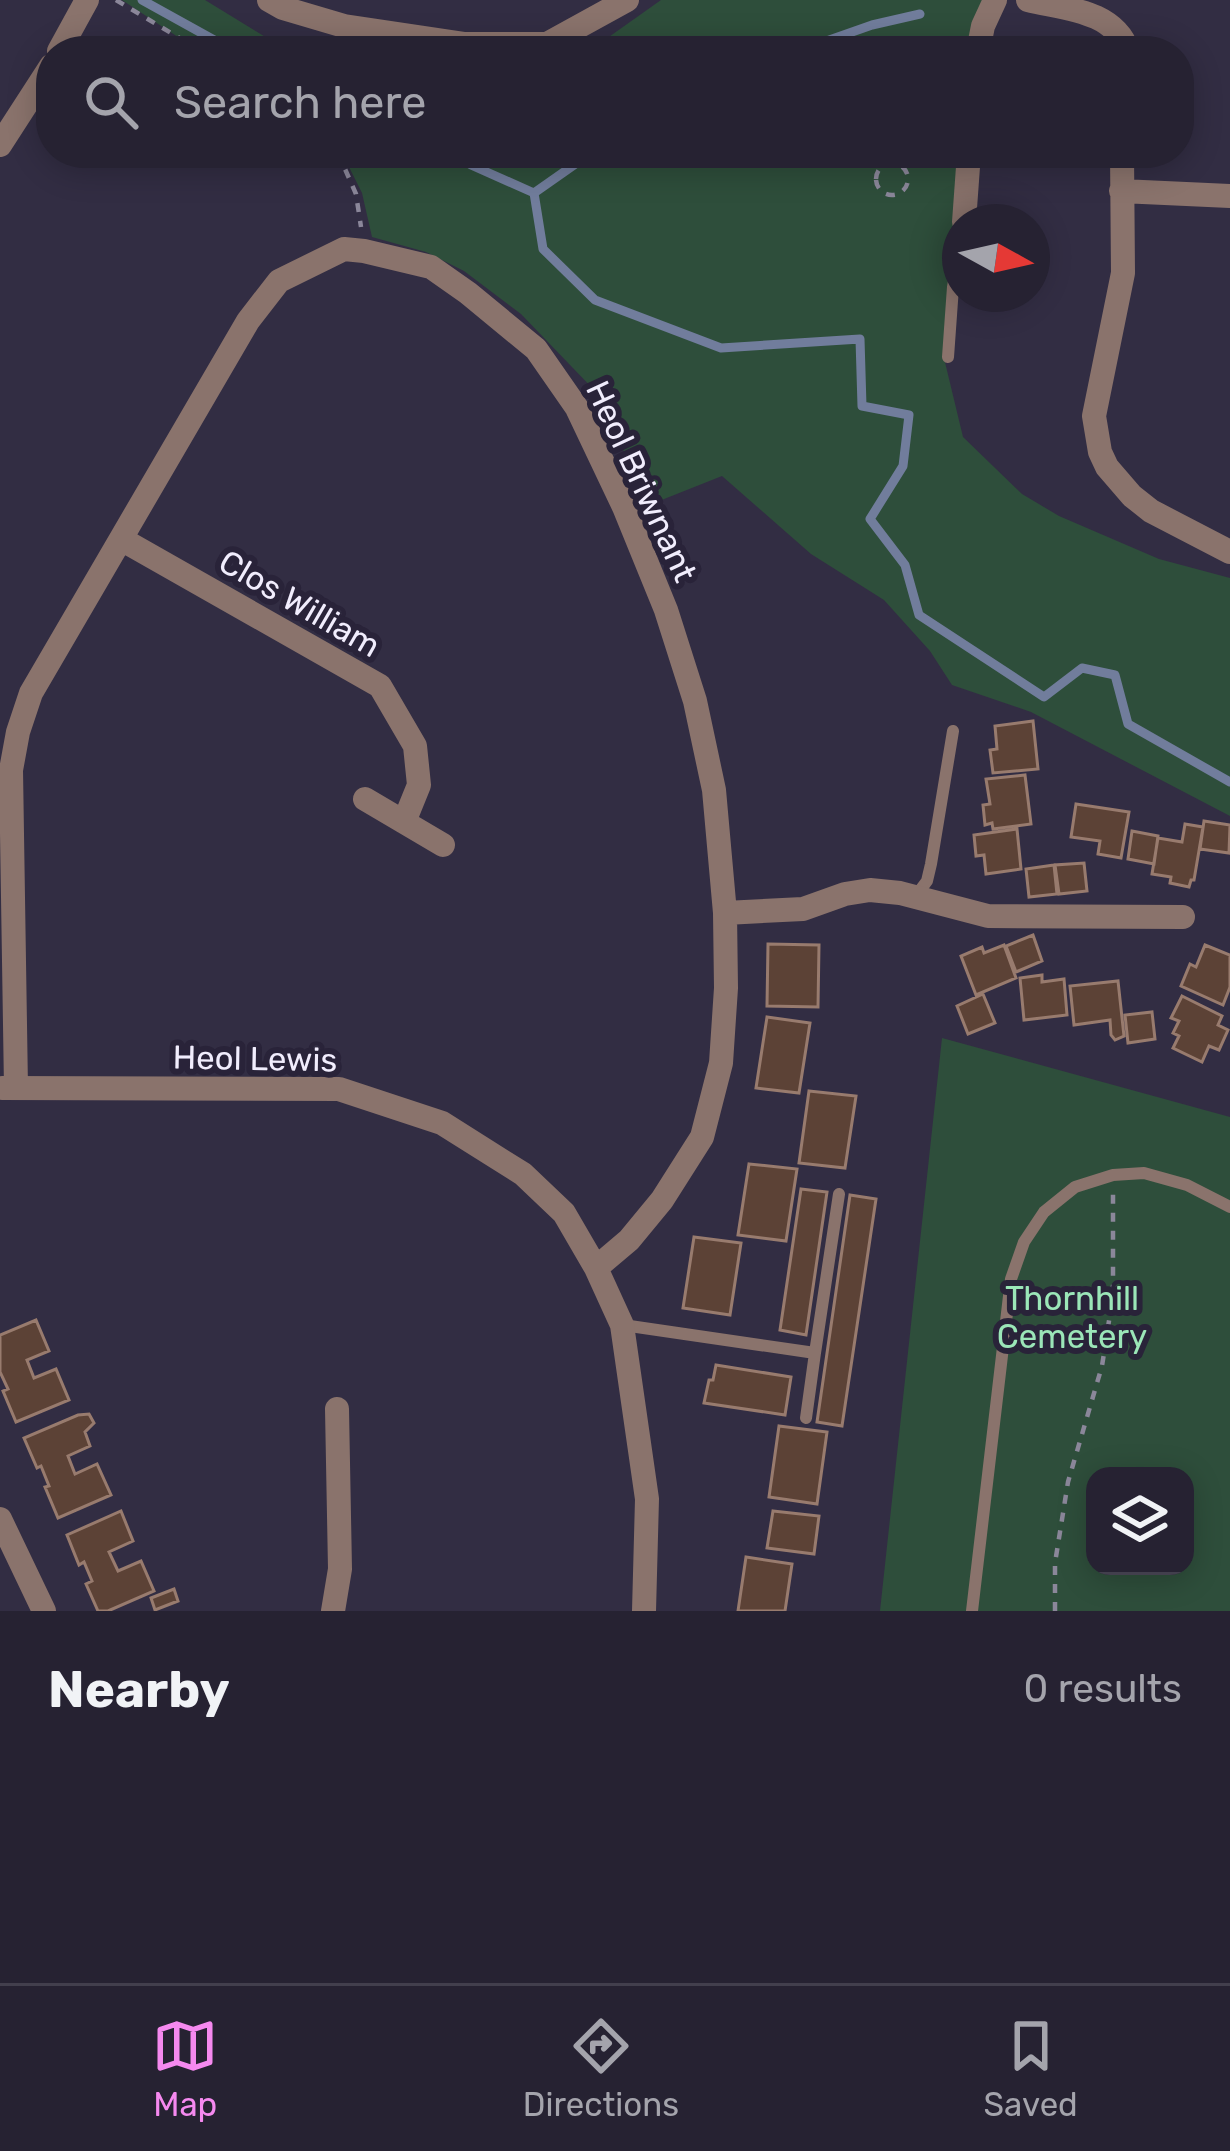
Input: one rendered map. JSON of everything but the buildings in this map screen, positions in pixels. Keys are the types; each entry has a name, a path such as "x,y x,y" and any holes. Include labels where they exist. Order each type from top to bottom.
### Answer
{"street":[{"path":"67,36 87,0"},
{"path":"269,0 344,26 411,36"},
{"path":"562,36 627,0"},
{"path":"981,36 995,0"},
{"path":"1028,0 1099,17 1120,36"},
{"path":"0,146 36,90"},
{"path":"965,204 968,168"},
{"path":"1121,168 1123,273 1094,416 1100,452 1107,467 1150,511 1230,552"},
{"path":"1120,191 1230,196"},
{"path":"8,1088 11,770 32,693 248,321 279,281 344,249 364,250"},
{"name":"Heol Briwnant","path":"364,250 431,267 536,349 577,408 624,507 666,610 695,701 714,790 725,913 722,1063 702,1137 662,1200 629,1240 596,1268"},
{"name":"Clos William","path":"121,539 380,686 415,746 419,785 404,821"},
{"path":"365,799 442,844"},
{"path":"725,913 803,909 870,890 988,916 1183,917"},
{"name":"Heol Lewis","path":"8,1088 339,1088 442,1123 524,1174 564,1213 622,1325 647,1499 644,1611"},
{"path":"333,1611 340,1569 337,1409"},
{"path":"0,1519 44,1611"}],"lane":[{"path":"948,357 951,312"},
{"path":"915,897 932,864 953,731"},
{"path":"972,1611 1011,1279 1024,1242 1044,1212 1075,1187 1113,1175 1144,1172 1186,1185 1230,1207"},
{"path":"806,1418 838,1194"},
{"path":"622,1325 815,1353"}],"path":[{"path":"116,0 176,36"},
{"path":"345,168 356,194 364,250"},
{"path":"881,168 876,183 886,195 897,195 906,188 909,178 903,168"},
{"path":"1055,1611 1055,1563 1068,1482 1102,1366 1114,1294 1113,1175"}],"green space":[{"path":"122,0 205,0 264,36 176,36"},
{"path":"661,0 995,0 983,36 610,36"},
{"path":"350,168 967,168 962,204 942,204 942,312 951,312 944,358 963,437 1022,494 1059,516 1159,559 1230,578 1230,816 1031,712 952,685 930,651 884,600 811,554 722,476 649,505 596,392 521,314 464,271 426,252 372,237 362,193"},
{"name":"Thornhill Cemetery","path":"942,1038 1230,1117 1230,1611 880,1611"}],"waterway":[{"path":"142,0 207,36"},
{"path":"841,36 920,14"},
{"path":"478,168 534,193 543,249 595,300 721,348 860,339 862,406 909,415 903,466 870,519 905,565 919,615 1044,697 1082,668 1115,675 1128,724 1230,782"},
{"path":"534,193 570,168"}]}
